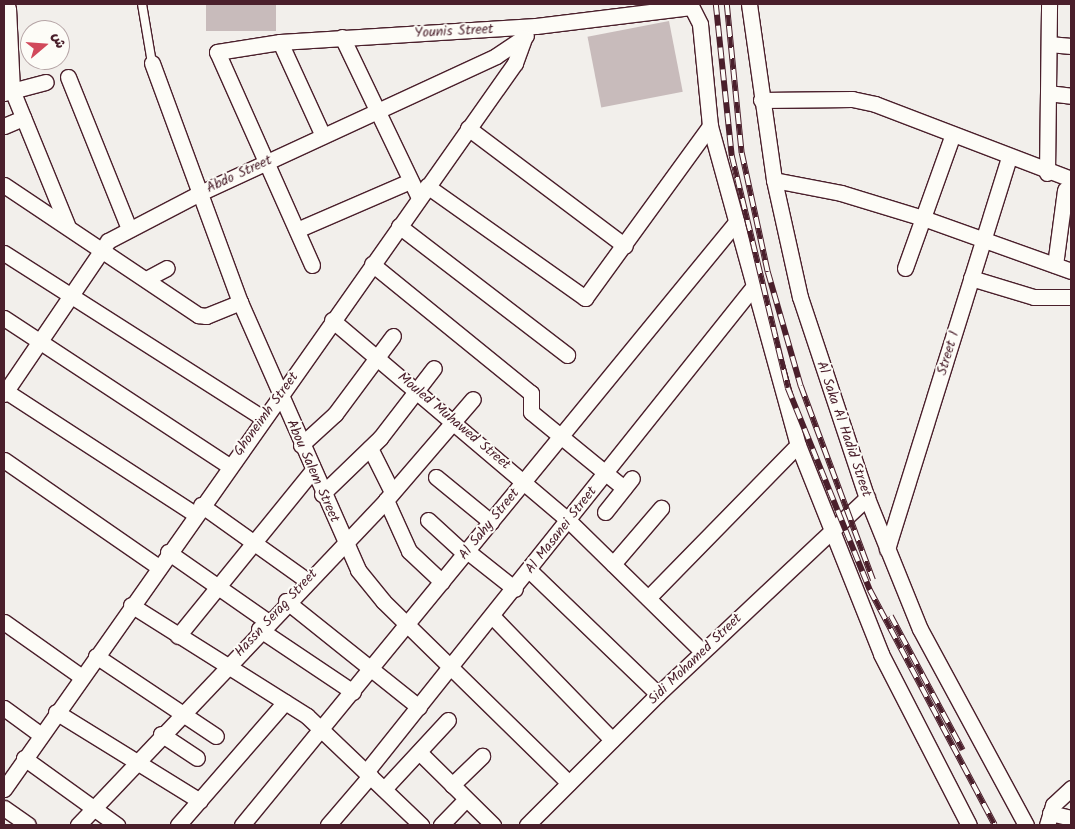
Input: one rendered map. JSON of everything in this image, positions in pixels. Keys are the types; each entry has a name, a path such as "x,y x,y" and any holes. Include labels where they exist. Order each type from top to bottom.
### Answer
{"street":[{"name":"Al Saka Al Hadid Street","path":"749,4 761,100 774,180 800,297 867,498 920,629 1026,825"},
{"path":"1047,173 1049,4"},
{"path":"690,5 700,24 710,126 798,445 880,654 969,825"},
{"name":"Younis Street","path":"266,162 217,52 280,42 536,26 690,5"},
{"path":"8,8 8,91 23,118 66,225"},
{"name":"Abdo Street","path":"4,392 100,249 129,229 200,193 496,56 524,38 536,26"},
{"path":"342,37 410,181 423,192 579,298 590,295 710,126"},
{"name":"Ghoneimh Street","path":"4,788 157,566 280,396 515,63 524,38"},
{"path":"280,42 322,136"},
{"path":"1049,44 1071,46"},
{"name":"Abou Salem Street","path":"152,63 240,302 322,494 344,542 367,584 569,783"},
{"path":"68,77 129,229"},
{"path":"8,91 46,82"},
{"path":"1048,93 1071,96"},
{"path":"761,100 852,99 953,134 1047,173 1068,184 1055,265"},
{"path":"4,126 23,118"},
{"path":"468,128 625,246"},
{"path":"905,268 953,134"},
{"name":"Street 1","path":"887,549 1009,158"},
{"path":"266,162 312,265"},
{"path":"774,180 841,193 923,218 1071,271"},
{"path":"297,230 410,181"},
{"path":"4,185 100,249 148,278 202,316 240,302"},
{"name":"Al Sahy Street","path":"248,823 371,669 736,222"},
{"path":"399,226 567,355"},
{"path":"4,253 263,418"},
{"path":"372,264 531,393 530,410 561,437 606,473 628,483 604,512"},
{"path":"148,278 167,268"},
{"path":"971,278 1034,296 1071,297"},
{"name":"Al Masanei Street","path":"328,825 754,286"},
{"path":"4,318 229,466"},
{"name":"Mouled Muhawed Street","path":"332,320 456,421 568,520 702,651"},
{"path":"301,445 335,414 393,336"},
{"path":"322,494 370,448 434,368"},
{"path":"4,392 254,542 306,580"},
{"name":"Hassn Serag Street","path":"78,825 263,625 389,496 456,421 473,399"},
{"path":"648,598 798,445"},
{"path":"370,448 409,551 442,582"},
{"path":"4,460 157,566"},
{"path":"178,636 312,471"},
{"path":"436,477 491,522"},
{"name":"Sidi Mohamed Street","path":"527,825 702,651 830,529 867,498"},
{"path":"614,564 661,508"},
{"path":"428,520 466,553 514,589"},
{"path":"168,552 218,587 263,625 353,692"},
{"path":"529,570 658,694"},
{"path":"286,601 419,708"},
{"path":"131,605 285,702 324,730 421,825"},
{"path":"492,617 612,740"},
{"path":"4,622 82,677"},
{"path":"96,656 216,736"},
{"path":"178,825 285,702"},
{"path":"4,708 40,735"},
{"path":"56,712 200,801"},
{"path":"384,789 448,720"},
{"path":"161,734 197,758"},
{"path":"419,752 493,825"},
{"path":"452,785 482,756"},
{"path":"24,758 117,825"},
{"path":"1048,819 1071,788"},
{"path":"441,825 466,799"},
{"path":"4,808 28,825"},
{"path":"1048,819 1071,818"}],"lane":[{"path":"142,4 152,63"}],"building":[{"path":"206,4 276,4 276,31 206,31"},
{"path":"669,21 683,92 601,108 588,37"}],"railway":[{"path":"716,4 732,156 788,388 870,590 995,825"},
{"path":"727,4 742,153 768,272 801,386 873,580"},
{"path":"891,616 963,750"}]}
